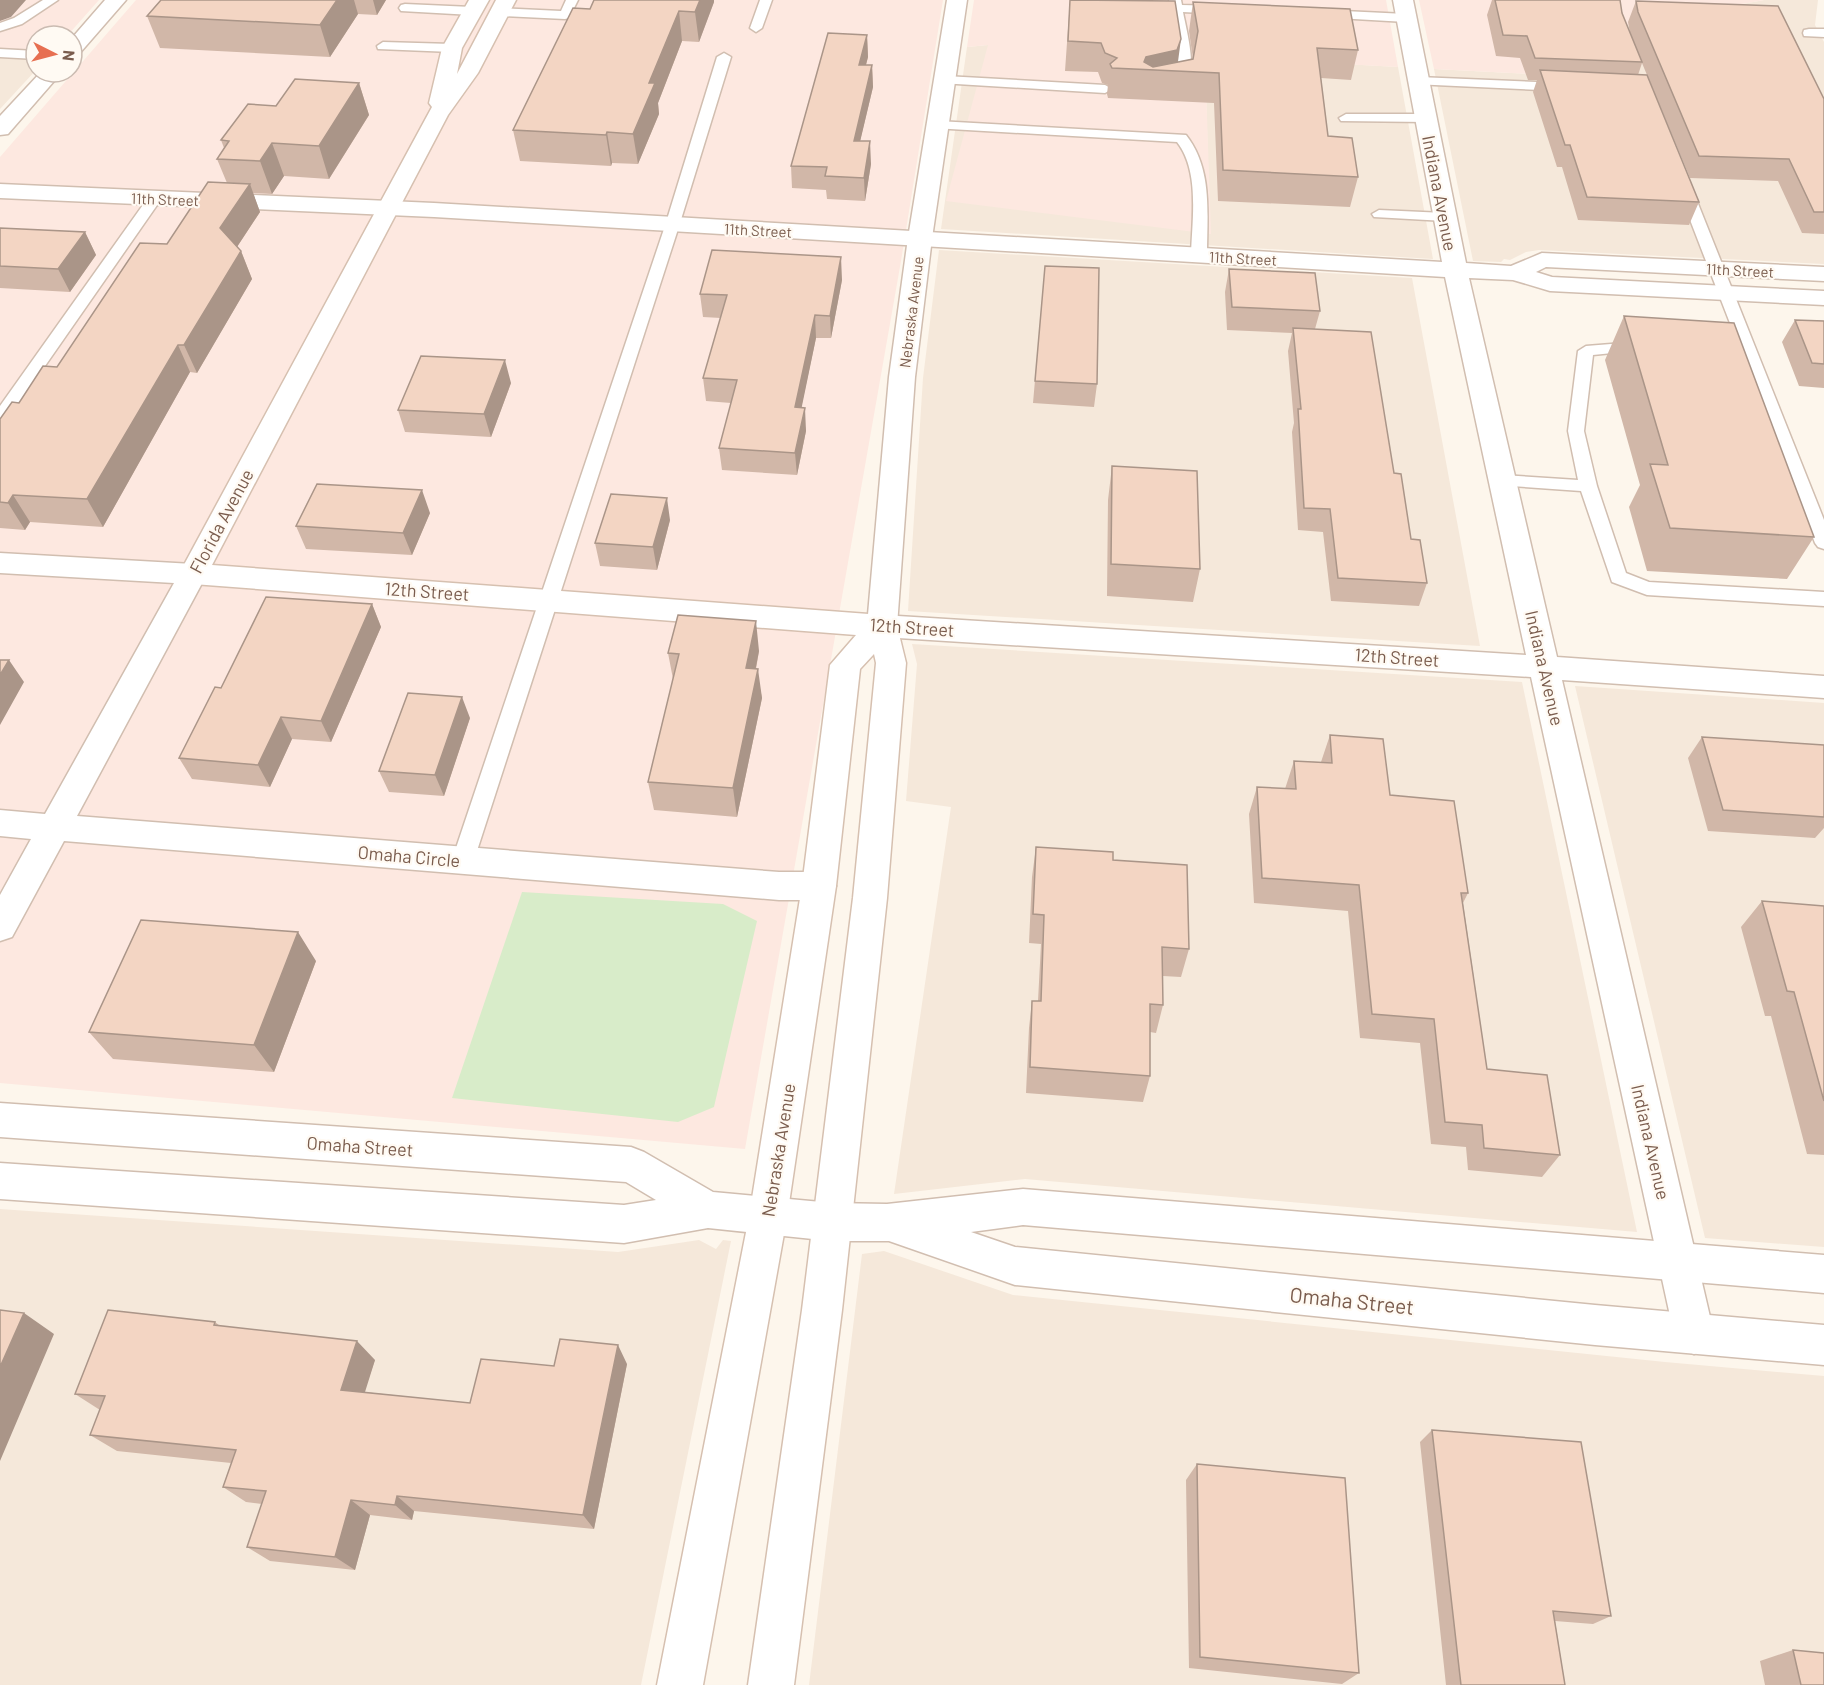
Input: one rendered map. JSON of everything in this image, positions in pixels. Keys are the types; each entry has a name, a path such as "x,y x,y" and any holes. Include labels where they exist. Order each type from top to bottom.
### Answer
{"street":[{"path":"84,36 116,0"},
{"name":"Nebraska Avenue","path":"771,1685 822,1310 870,898 891,663 882,626 902,377 920,238 957,0"},
{"name":"Florida Avenue","path":"438,114 452,48 476,6"},
{"name":"Florida Avenue","path":"0,927 193,574 438,114 468,73 503,6"},
{"name":"Indiana Avenue","path":"1404,9 1455,270 1694,1334"},
{"path":"0,129 41,84"},
{"name":"11th Street","path":"0,191 387,208 672,226 920,238 1515,273 1550,284 1824,298"},
{"name":"11th Street","path":"1515,273 1542,260 1824,274"},
{"name":"12th Street","path":"0,563 193,574 882,626 1544,667 1824,687"},
{"name":"Nebraska Avenue","path":"680,1685 768,1217 819,886 845,665 882,626"},
{"name":"Omaha Circle","path":"0,823 779,886 819,886"},
{"name":"Omaha Street","path":"0,1119 631,1165 708,1210"},
{"name":"Omaha Street","path":"0,1181 624,1224 708,1210 832,1222 887,1222 1023,1207 1824,1275"},
{"name":"Omaha Street","path":"887,1222 1015,1266 1824,1345"}],"lane":[{"path":"0,27 18,21 52,0"},
{"path":"503,6 570,15 572,0"},
{"path":"756,28 766,0"},
{"path":"1169,89 1182,86 1186,69 1176,4 1228,10"},
{"path":"405,8 476,6"},
{"path":"1308,13 1404,9"},
{"path":"1809,33 1824,33"},
{"path":"383,46 452,48"},
{"path":"0,53 24,54"},
{"path":"463,860 672,226 724,57"},
{"path":"945,80 1105,89"},
{"path":"1418,81 1577,88"},
{"path":"1346,118 1426,118"},
{"path":"938,125 1181,138 1189,144 1197,170 1199,255"},
{"path":"1679,174 1824,543"},
{"path":"0,418 155,198"},
{"path":"1379,214 1445,218"},
{"path":"1656,349 1633,347 1586,351 1576,431 1588,486 1618,577 1647,588 1824,598"},
{"path":"1727,352 1750,354"},
{"path":"1502,481 1588,486"}],"shaded area":[{"path":"0,0 99,0 78,24 24,24 24,59 0,57"},
{"path":"136,0 943,0 901,261 745,1149 0,1083 0,157 63,84 84,84 84,60"},
{"path":"974,0 1386,0 1398,67 1205,57 1211,234 946,201 988,45 967,47"},
{"path":"1419,0 1764,0 1603,30 1531,74 1434,69"},
{"path":"1764,0 1818,0 1815,25 1824,42 1824,264 1539,250 1526,252 1501,262 1473,261 1434,69 1531,74 1603,30"},
{"path":"988,45 1210,234 1205,56 1398,67 1433,259 941,229 967,47"},
{"path":"0,57 24,59 24,83 0,109"},
{"path":"939,250 1412,278 1480,646 908,611 923,378"},
{"path":"912,644 1522,682 1637,1232 1025,1179 894,1194 951,807 906,801 917,664"},
{"path":"1575,686 1824,703 1824,1247 1705,1238"},
{"path":"0,1209 618,1252 699,1240 716,1249 723,1240 731,1241 641,1685 0,1685"},
{"path":"884,1251 1013,1295 1665,1362 1824,1376 1824,1685 809,1685 862,1254"}],"green space":[{"path":"522,892 723,904 757,921 714,1107 678,1122 452,1098"}],"building":[{"path":"161,0 337,0 320,25 147,16"},
{"path":"594,0 700,0 695,12 679,11 649,83 655,83 633,134 607,132 606,135 513,130 573,8 590,9"},
{"path":"1070,0 1175,1 1181,39 1177,50 1146,57 1144,62 1153,67 1193,59 1198,31 1193,2 1350,9 1358,50 1317,48 1328,136 1352,138 1358,177 1223,170 1219,73 1112,68 1110,64 1117,58 1105,53 1101,43 1068,41"},
{"path":"1495,0 1620,0 1622,13 1642,62 1535,58 1527,36 1503,35"},
{"path":"1636,1 1778,6 1824,99 1824,212 1814,212 1789,159 1699,156 1638,12"},
{"path":"828,33 867,35 859,65 872,65 854,141 870,141 864,178 825,176 827,167 791,166"},
{"path":"1540,70 1647,75 1699,202 1587,197 1570,145 1565,145"},
{"path":"295,79 359,83 319,146 272,143 260,161 217,159 229,141 221,140 248,104 276,106"},
{"path":"208,182 250,184 220,228 241,251 184,345 178,345 87,499 13,495 8,503 0,502 0,419 12,402 19,403 43,366 57,367 140,243 167,244"},
{"path":"0,228 85,232 58,269 0,266"},
{"path":"712,250 841,257 830,316 815,315 795,407 805,408 795,453 719,448 737,380 703,378 727,295 700,294"},
{"path":"1045,266 1099,268 1097,384 1035,381"},
{"path":"1229,269 1315,273 1320,311 1232,307"},
{"path":"1624,316 1734,323 1814,537 1670,528 1650,464 1668,465"},
{"path":"1795,320 1824,321 1824,364 1812,363"},
{"path":"1293,328 1371,332 1394,473 1401,474 1411,539 1420,540 1427,583 1338,578 1330,509 1304,508 1298,409 1301,409"},
{"path":"421,356 505,360 484,414 398,410"},
{"path":"1112,466 1197,471 1200,569 1111,564"},
{"path":"317,484 422,490 403,533 296,526"},
{"path":"611,494 667,498 653,547 595,543"},
{"path":"266,597 372,604 321,721 281,717 258,765 179,758 215,687 221,688"},
{"path":"678,615 756,621 746,668 758,669 733,788 648,782 679,654 668,653"},
{"path":"0,660 9,660 0,675"},
{"path":"408,693 462,697 435,775 379,771"},
{"path":"1330,735 1383,739 1390,795 1454,801 1468,893 1461,893 1487,1069 1547,1075 1560,1155 1484,1148 1482,1125 1445,1122 1434,1019 1372,1014 1359,885 1262,878 1257,787 1296,789 1294,761 1332,763"},
{"path":"1702,737 1824,745 1824,817 1723,810"},
{"path":"1036,847 1113,852 1113,860 1187,865 1189,949 1162,947 1163,1005 1150,1004 1150,1076 1030,1067 1032,1001 1041,1001 1044,915 1033,914"},
{"path":"1762,901 1824,906 1824,1101 1794,992 1787,991"},
{"path":"141,920 298,932 254,1045 89,1032"},
{"path":"0,1310 24,1313 0,1367"},
{"path":"108,1310 357,1341 341,1390 470,1403 481,1359 554,1366 560,1339 618,1345 583,1515 397,1496 395,1505 351,1500 335,1557 247,1547 266,1491 223,1487 236,1450 90,1435 105,1396 75,1394"},
{"path":"1432,1430 1581,1442 1611,1616 1553,1611 1565,1685 1461,1685"},
{"path":"1197,1464 1345,1478 1359,1673 1200,1657"},
{"path":"1793,1650 1824,1653 1824,1685 1801,1685"}]}
